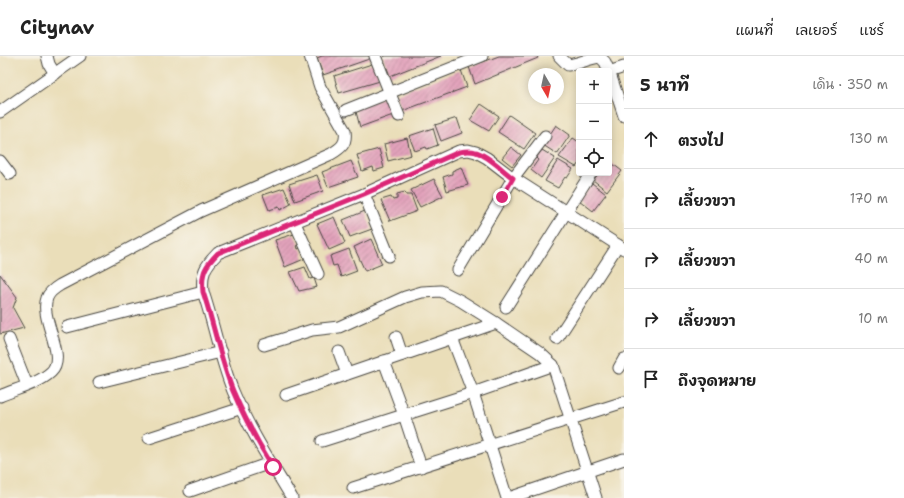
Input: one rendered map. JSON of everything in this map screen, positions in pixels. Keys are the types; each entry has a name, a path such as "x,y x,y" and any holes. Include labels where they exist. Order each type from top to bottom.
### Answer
{"street":[{"path":"47,56 49,64 55,74"},
{"path":"0,112 80,56"},
{"path":"0,396 27,385 50,373 56,363 56,352 47,316 46,304 50,292 60,285 164,229 340,149 345,143 345,131 320,87 310,56"},
{"path":"376,56 399,116"},
{"path":"346,110 482,56"},
{"path":"559,56 568,65 600,57 605,62 607,68"},
{"path":"612,71 624,67"},
{"path":"612,81 624,116"},
{"path":"458,270 513,178 545,136"},
{"path":"292,498 258,443 233,391 221,352 203,292 202,282 203,274 208,262 218,253 296,223 459,152 468,150 476,152 487,158 513,178 621,247 557,339"},
{"path":"0,161 10,174"},
{"path":"506,307 589,176"},
{"path":"364,194 390,256"},
{"path":"296,223 318,274"},
{"path":"264,345 312,330 339,327 405,297 422,292 441,291 461,301 496,323 540,353 553,365 596,498"},
{"path":"67,328 203,292"},
{"path":"286,395 496,323"},
{"path":"396,337 402,355"},
{"path":"452,338 473,393 508,498 624,459"},
{"path":"9,339 27,385"},
{"path":"99,382 221,352"},
{"path":"339,352 347,374"},
{"path":"384,361 421,467"},
{"path":"322,441 473,393 553,365"},
{"path":"353,488 624,402"},
{"path":"149,438 242,408"},
{"path":"190,491 270,463"}],"building":[{"path":"322,56 372,56 372,58 323,75 317,58"},
{"path":"441,56 390,76 383,57"},
{"path":"499,56 537,56 538,58 475,84 469,67"},
{"path":"375,63 380,81 339,93 334,76"},
{"path":"461,70 467,87 402,111 396,94"},
{"path":"387,96 393,115 360,127 355,108"},
{"path":"481,104 499,116 489,131 470,120"},
{"path":"509,115 535,133 524,149 498,132"},
{"path":"457,118 462,133 441,141 435,125"},
{"path":"556,125 570,135 557,154 543,145"},
{"path":"433,128 438,145 415,151 409,136"},
{"path":"407,138 411,155 388,161 384,144"},
{"path":"573,138 576,140 576,167 559,157"},
{"path":"511,147 521,155 512,166 502,158"},
{"path":"379,149 384,168 374,171 373,167 362,171 357,155"},
{"path":"542,150 555,158 541,178 531,170 538,160 536,158"},
{"path":"558,160 573,169 567,178 565,177 558,188 545,181"},
{"path":"351,161 358,177 328,187 322,172"},
{"path":"612,163 622,171 607,191 593,180 596,176 612,176"},
{"path":"461,167 468,185 447,191 443,177 452,174 452,171"},
{"path":"317,175 323,191 295,201 289,184"},
{"path":"434,179 443,196 420,207 411,190"},
{"path":"592,183 606,194 593,211 579,200"},
{"path":"284,188 291,204 280,210 279,207 269,210 263,195"},
{"path":"405,192 406,195 411,195 417,211 390,221 381,200 391,197 393,200 397,199 397,194"},
{"path":"365,211 372,229 350,237 343,220"},
{"path":"334,217 345,243 329,250 317,224"},
{"path":"294,234 299,244 297,245 298,249 301,248 304,259 285,267 275,240"},
{"path":"371,239 382,264 365,271 354,247"},
{"path":"349,249 357,271 341,277 337,265 333,266 330,256"},
{"path":"305,267 310,279 314,278 317,287 299,291 290,272"},
{"path":"0,274 17,297 13,308 24,328 0,334"}],"route":[{"path":"273,467 258,443 233,391 225,367 203,292 203,274 208,262 218,253 296,223 446,157 468,150 476,152 487,158 513,178 502,197"}]}
